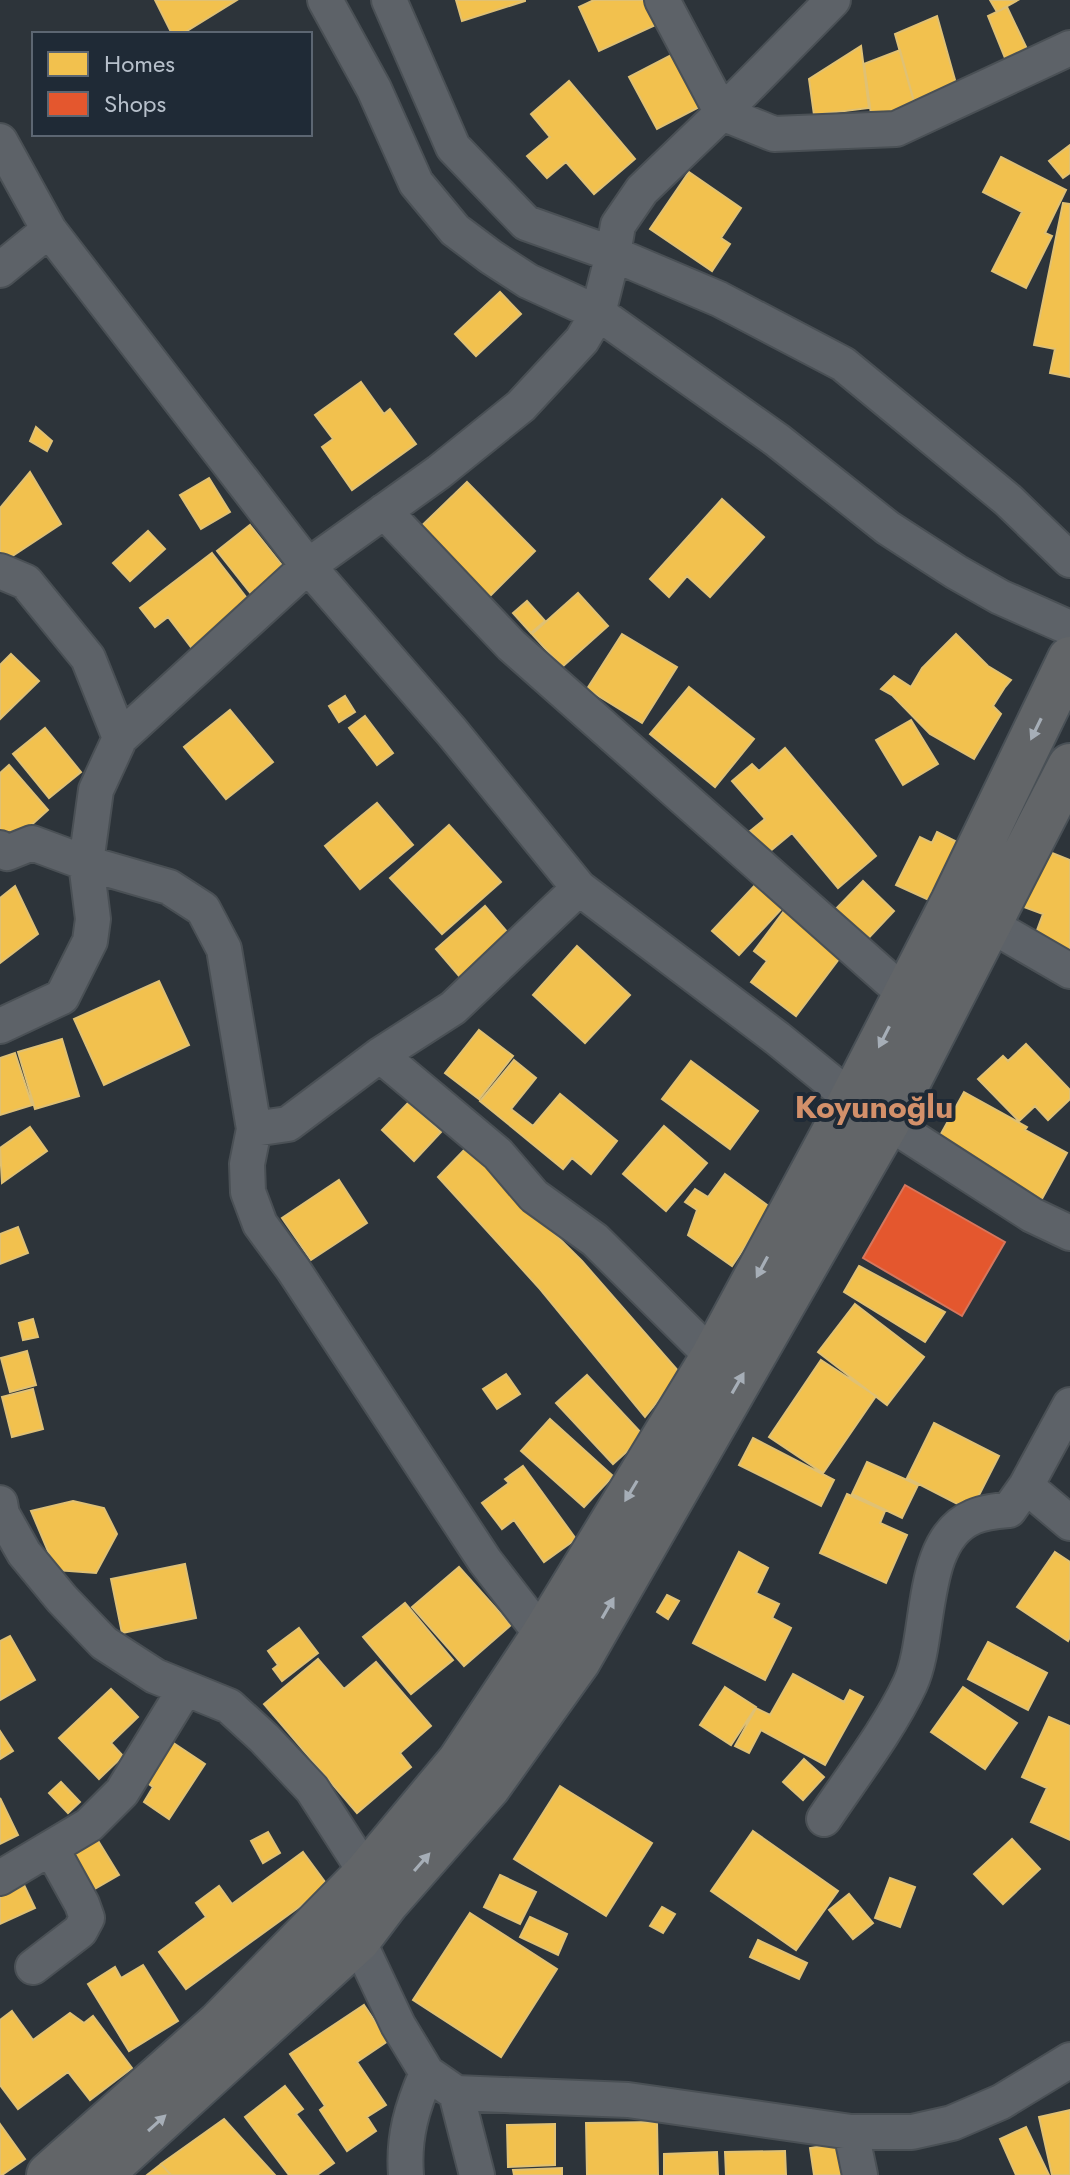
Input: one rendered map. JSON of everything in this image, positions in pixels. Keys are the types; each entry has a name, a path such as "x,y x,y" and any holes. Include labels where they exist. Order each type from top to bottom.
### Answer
{"highway":[{"path":"49,2175 488,1787 578,1661 870,1110 906,995 1070,659"},
{"path":"100,2175 358,1940 376,1889 543,1636 713,1357 989,924 1070,766"}],"street":[{"path":"325,0 374,89 416,183 455,230 528,281 598,313 777,440 888,528 1000,597 1070,628"},
{"path":"389,0 453,147 526,223 613,254 719,299 843,364 1008,500 1070,560"},
{"path":"662,0 722,113 774,134 896,129 1070,48"},
{"path":"0,1026 62,997 90,941 93,919 86,863 96,790 120,738 308,566 439,472 521,406 582,340 598,313 618,225 642,190 833,0"},
{"path":"0,141 49,230 308,566 452,732 579,888 870,1110 1032,1215 1070,1233"},
{"path":"0,270 49,230"},
{"path":"384,511 511,645 906,995"},
{"path":"0,571 26,582 88,658 120,738"},
{"path":"0,848 7,853 32,843 86,863 169,887 203,909 224,949 254,1129 247,1164 248,1192 260,1224 293,1269 485,1561 543,1636 578,1661"},
{"path":"254,1129 288,1124 380,1055 453,1008 579,888"},
{"path":"989,924 1070,971"},
{"path":"380,1055 498,1154 534,1196 595,1240 713,1357"},
{"path":"824,1819 911,1681 935,1562 944,1542 971,1517 1009,1510 1026,1486 1070,1405"},
{"path":"1026,1486 1070,1523"},
{"path":"0,1503 2,1514 24,1553 104,1643 155,1676 229,1706 264,1738 312,1789 376,1889"},
{"path":"0,1878 89,1825 122,1792 185,1689"},
{"path":"33,1967 80,1931 87,1918 51,1848"},
{"path":"358,1940 398,2025 427,2073 456,2093 628,2100 851,2132 912,2132 952,2123 1001,2102 1070,2060"},
{"path":"406,2175 405,2155 412,2107 427,2073"},
{"path":"456,2093 477,2175"},
{"path":"851,2132 860,2175"}],"building: Homes":[{"path":"155,0 237,0 185,32 171,32"},
{"path":"456,0 525,0 525,1 462,21"},
{"path":"594,0 652,0 662,22 599,51 579,7"},
{"path":"990,0 1018,0 997,12"},
{"path":"1007,7 1029,53 1007,63 988,16"},
{"path":"937,16 957,87 916,109 895,34"},
{"path":"861,46 869,108 814,115 809,79"},
{"path":"900,50 916,109 871,114 864,64"},
{"path":"675,53 703,105 657,129 629,77"},
{"path":"569,81 635,159 594,194 566,162 547,178 527,156 550,137 531,114"},
{"path":"1070,145 1070,173 1063,178 1049,161"},
{"path":"1001,157 1066,190 1045,233 1052,236 1026,288 992,271 1022,212 983,192"},
{"path":"689,172 741,208 721,238 730,244 712,271 650,229"},
{"path":"1063,203 1070,204 1070,377 1050,373 1055,349 1034,345"},
{"path":"500,292 521,314 476,356 455,334"},
{"path":"361,382 384,414 390,409 416,444 352,490 322,447 333,439 315,415"},
{"path":"36,427 52,441 47,451 30,441"},
{"path":"30,472 61,524 5,561 0,554 0,508"},
{"path":"209,478 230,512 201,529 180,495"},
{"path":"467,482 535,551 479,607 410,537"},
{"path":"722,499 764,537 710,597 687,576 669,597 650,579"},
{"path":"250,525 285,569 252,595 217,551"},
{"path":"148,531 165,549 130,581 113,563"},
{"path":"212,553 253,606 194,651 168,617 155,627 140,608"},
{"path":"578,593 608,626 562,667 532,634"},
{"path":"527,601 545,621 531,633 513,613"},
{"path":"622,634 677,667 642,723 587,689"},
{"path":"956,634 988,666 1011,680 993,706 1001,714 974,759 930,734 892,695 881,689 894,676 911,687 922,668"},
{"path":"11,654 39,681 0,719 0,665"},
{"path":"689,687 754,739 715,787 650,734"},
{"path":"345,696 355,712 339,722 329,706"},
{"path":"230,710 273,762 226,799 184,747"},
{"path":"365,716 393,753 377,765 349,728"},
{"path":"911,720 938,764 903,785 876,740"},
{"path":"45,728 81,772 49,798 13,754"},
{"path":"785,748 876,856 838,888 792,833 769,852 750,831 765,819 732,781 752,764 759,771"},
{"path":"9,765 48,810 7,847 0,839 0,773"},
{"path":"377,803 413,845 360,889 325,846"},
{"path":"449,825 501,882 442,934 390,878"},
{"path":"937,832 959,843 931,901 896,885 920,837 932,843"},
{"path":"1042,849 1070,860 1070,955 1033,941 1043,914 1021,906"},
{"path":"759,881 785,905 739,955 712,931"},
{"path":"863,881 894,911 861,946 829,916"},
{"path":"15,886 38,934 0,963 0,898"},
{"path":"485,906 515,941 466,984 436,949"},
{"path":"784,911 842,955 796,1016 751,982 767,961 754,951"},
{"path":"577,946 630,995 585,1043 533,995"},
{"path":"159,981 189,1045 104,1085 74,1019"},
{"path":"479,1030 513,1056 479,1099 445,1073"},
{"path":"62,1039 79,1096 35,1109 18,1052"},
{"path":"1026,1044 1070,1090 1070,1099 1048,1120 1035,1106 1019,1121 978,1079 1003,1056 1008,1061"},
{"path":"15,1053 32,1105 0,1115 0,1058"},
{"path":"514,1060 536,1078 511,1109 533,1126 560,1094 617,1141 591,1174 572,1158 563,1169 480,1101"},
{"path":"691,1061 758,1111 730,1149 662,1099"},
{"path":"964,1092 1067,1153 1037,1208 932,1150"},
{"path":"409,1102 441,1132 414,1161 382,1130"},
{"path":"664,1126 707,1163 666,1211 623,1174"},
{"path":"30,1127 47,1151 2,1183 0,1148"},
{"path":"467,1147 582,1261 680,1373 645,1417 540,1289 438,1177"},
{"path":"725,1174 771,1208 732,1266 688,1235 697,1210 685,1202 695,1189 708,1197"},
{"path":"339,1180 367,1223 311,1260 282,1218"},
{"path":"18,1227 28,1253 0,1264 0,1234"},
{"path":"859,1266 945,1312 925,1342 844,1292"},
{"path":"855,1304 924,1357 887,1405 818,1352"},
{"path":"33,1319 38,1337 23,1340 19,1323"},
{"path":"27,1351 36,1385 10,1392 1,1358"},
{"path":"821,1360 876,1396 823,1473 769,1437"},
{"path":"506,1374 520,1394 497,1409 483,1389"},
{"path":"587,1375 644,1436 613,1464 556,1403"},
{"path":"33,1389 43,1429 12,1437 2,1397"},
{"path":"550,1419 613,1476 584,1507 521,1451"},
{"path":"934,1423 999,1456 971,1511 907,1478"},
{"path":"753,1438 834,1480 821,1506 739,1465"},
{"path":"867,1462 918,1485 902,1518 852,1494"},
{"path":"523,1466 576,1539 544,1562 514,1520 502,1529 482,1503 509,1483 505,1479"},
{"path":"847,1494 885,1511 880,1523 907,1535 886,1583 820,1553"},
{"path":"73,1501 104,1508 117,1534 96,1573 56,1570 31,1511"},
{"path":"739,1552 768,1568 756,1593 779,1604 772,1618 791,1628 765,1680 693,1643"},
{"path":"1055,1552 1070,1562 1068,1641 1017,1607"},
{"path":"185,1564 196,1618 122,1633 111,1579"},
{"path":"459,1567 511,1625 464,1666 412,1607"},
{"path":"667,1595 679,1601 668,1619 657,1612"},
{"path":"405,1603 453,1660 411,1694 363,1637"},
{"path":"299,1628 318,1653 282,1681 273,1669 278,1665 268,1651"},
{"path":"10,1636 35,1680 0,1700 0,1641"},
{"path":"988,1642 1047,1673 1028,1710 968,1679"},
{"path":"318,1659 344,1689 376,1662 431,1726 400,1753 411,1767 357,1813 264,1704"},
{"path":"793,1674 844,1702 850,1690 863,1697 825,1765 761,1730 749,1753 735,1746 756,1708 770,1715"},
{"path":"725,1687 756,1707 731,1745 700,1725"},
{"path":"963,1687 1017,1723 985,1769 931,1732"},
{"path":"111,1689 138,1717 111,1743 123,1756 99,1779 59,1738"},
{"path":"1049,1717 1070,1726 1070,1840 1031,1822 1047,1788 1022,1777"},
{"path":"0,1731 13,1751 0,1759"},
{"path":"169,1740 205,1764 169,1819 144,1802 153,1787 143,1780"},
{"path":"804,1759 824,1777 803,1800 783,1782"},
{"path":"61,1782 80,1802 68,1813 49,1793"},
{"path":"560,1786 652,1843 606,1916 514,1859"},
{"path":"0,1798 18,1835 0,1844"},
{"path":"753,1831 838,1891 796,1950 711,1891"},
{"path":"268,1832 280,1853 263,1863 251,1841"},
{"path":"97,1839 119,1875 93,1890 71,1855"},
{"path":"1012,1839 1040,1869 1003,1904 974,1874"},
{"path":"303,1852 328,1886 186,1989 159,1952 206,1917 196,1903 219,1886 232,1904"},
{"path":"500,1875 536,1892 520,1924 484,1907"},
{"path":"890,1878 915,1887 900,1927 875,1918"},
{"path":"24,1885 35,1908 0,1924 0,1897"},
{"path":"849,1894 873,1923 853,1939 829,1910"},
{"path":"662,1907 675,1914 663,1933 650,1926"},
{"path":"470,1913 557,1969 501,2057 413,2000"},
{"path":"530,1917 567,1934 558,1955 520,1937"},
{"path":"758,1940 807,1963 799,1979 750,1957"},
{"path":"143,1965 178,2021 129,2051 88,1984 115,1967 121,1978"},
{"path":"364,2005 388,2041 357,2062 386,2105 367,2117 376,2131 347,2151 320,2110 325,2106 290,2054"},
{"path":"12,2011 33,2040 70,2013 84,2023 93,2016 132,2068 90,2100 68,2072 18,2109 0,2085 0,2020"},
{"path":"285,2086 303,2109 296,2114 334,2163 317,2175 289,2175 245,2117"},
{"path":"1070,2110 1070,2175 1052,2175 1039,2117"},
{"path":"224,2119 275,2175 171,2175 161,2164"},
{"path":"657,2122 658,2175 587,2175 586,2123"},
{"path":"0,2124 25,2159 2,2175 0,2175"},
{"path":"555,2124 555,2165 508,2167 507,2125"},
{"path":"1026,2127 1049,2175 1016,2175 1000,2139"},
{"path":"850,2142 854,2175 814,2175 810,2148"},
{"path":"785,2151 786,2175 726,2175 725,2152"},
{"path":"717,2152 718,2175 664,2175 664,2154"},
{"path":"161,2164 171,2175 147,2175"},
{"path":"562,2168 562,2175 514,2175 513,2170"}],"building: Shops":[{"path":"905,1185 1005,1242 962,1316 863,1258"}],"district":[{"name":"Koyunoğlu","path":"874,1107"}]}
